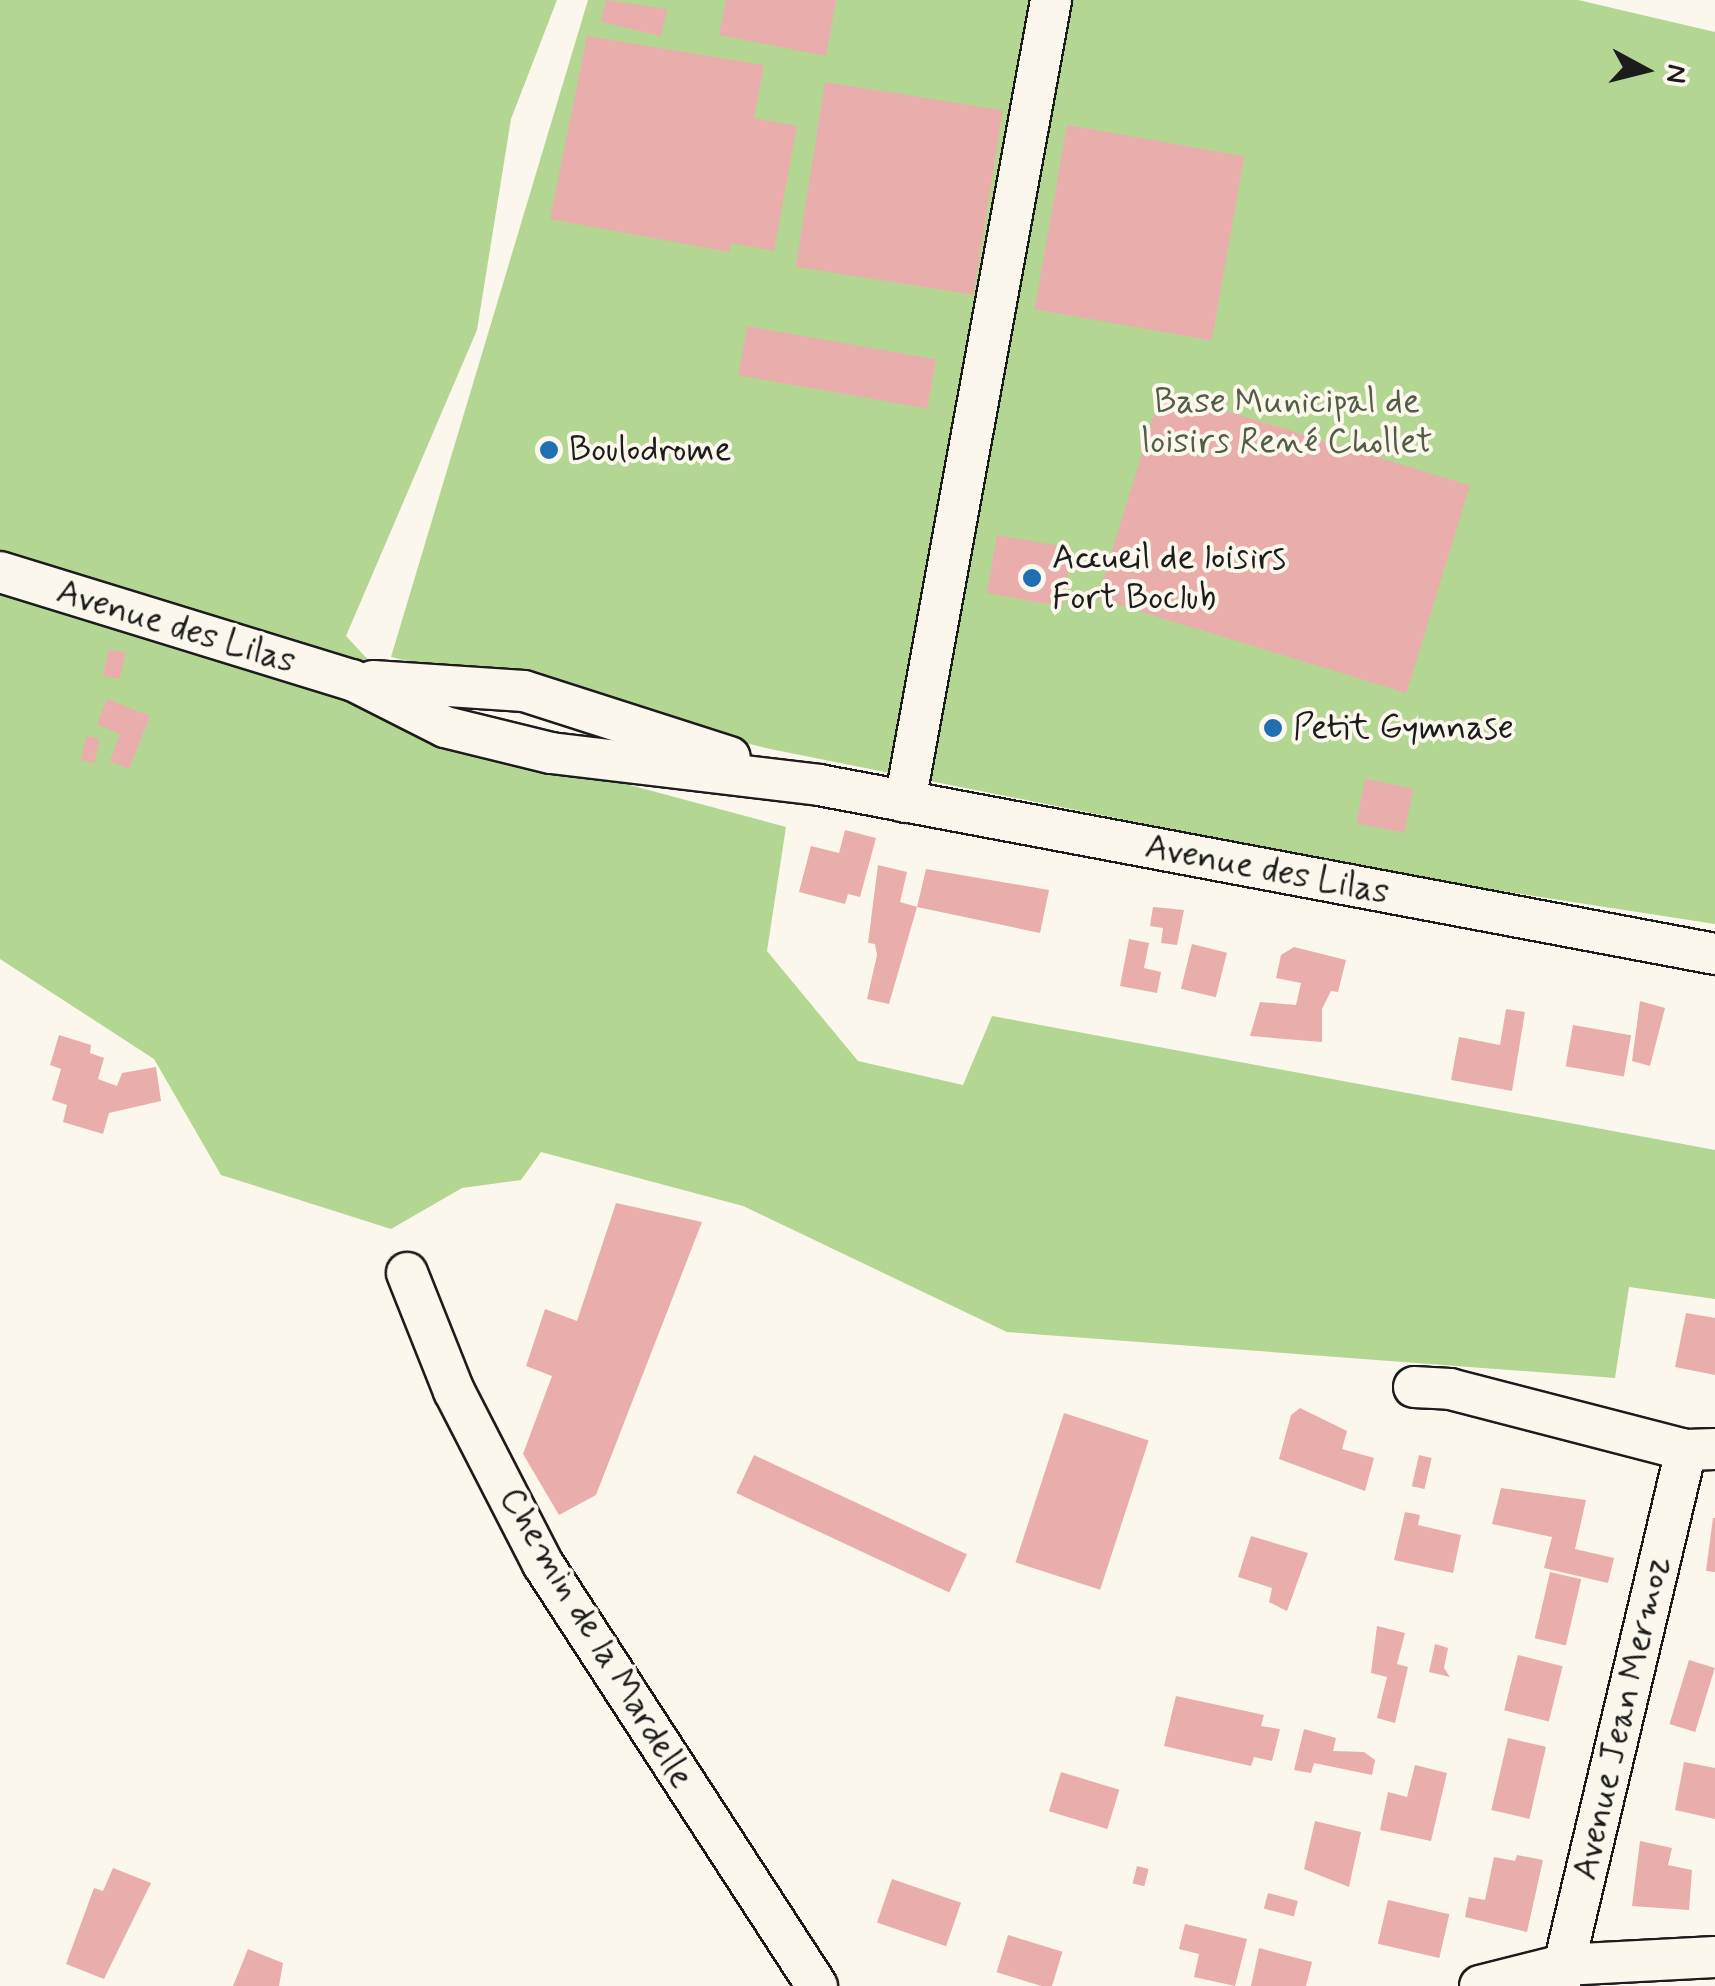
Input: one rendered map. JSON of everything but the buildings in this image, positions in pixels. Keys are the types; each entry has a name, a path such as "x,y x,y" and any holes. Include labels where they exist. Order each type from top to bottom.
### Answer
{"street":[{"path":"905,802 1051,0"},
{"name":"Avenue des Lilas","path":"0,572 352,680 445,726 534,749 820,785 1715,954"},
{"name":"Avenue des Lilas","path":"352,680 542,697 820,785"},
{"path":"534,749 542,697"},
{"name":"Chemin de la Mardelle","path":"407,1272 454,1390 543,1564 816,1986"},
{"path":"1414,1386 1450,1390 1700,1449"},
{"name":"Avenue Jean Mermoz","path":"1561,1976 1700,1449"},
{"path":"1480,1986 1715,1957"}],"green space":[{"path":"0,0 557,0 511,119 477,330 346,636 436,733 786,827 767,951 858,1061 963,1085 992,1016 1715,1150 1715,1299 1629,1287 1615,1378 1007,1332 743,1206 541,1152 521,1180 462,1188 391,1229 221,1175 154,1059 0,959"},
{"name":"Base Municipal de loisirs René Chollet","path":"588,0 1578,0 1715,32 1715,924 1411,877 770,749 391,657"}],"place":[{"name":"Boulodrome","path":"549,450"},
{"name":"Accueil de loisirs Fort Boclub","path":"1032,578"},
{"name":"Petit Gymnase","path":"1273,728"}]}
